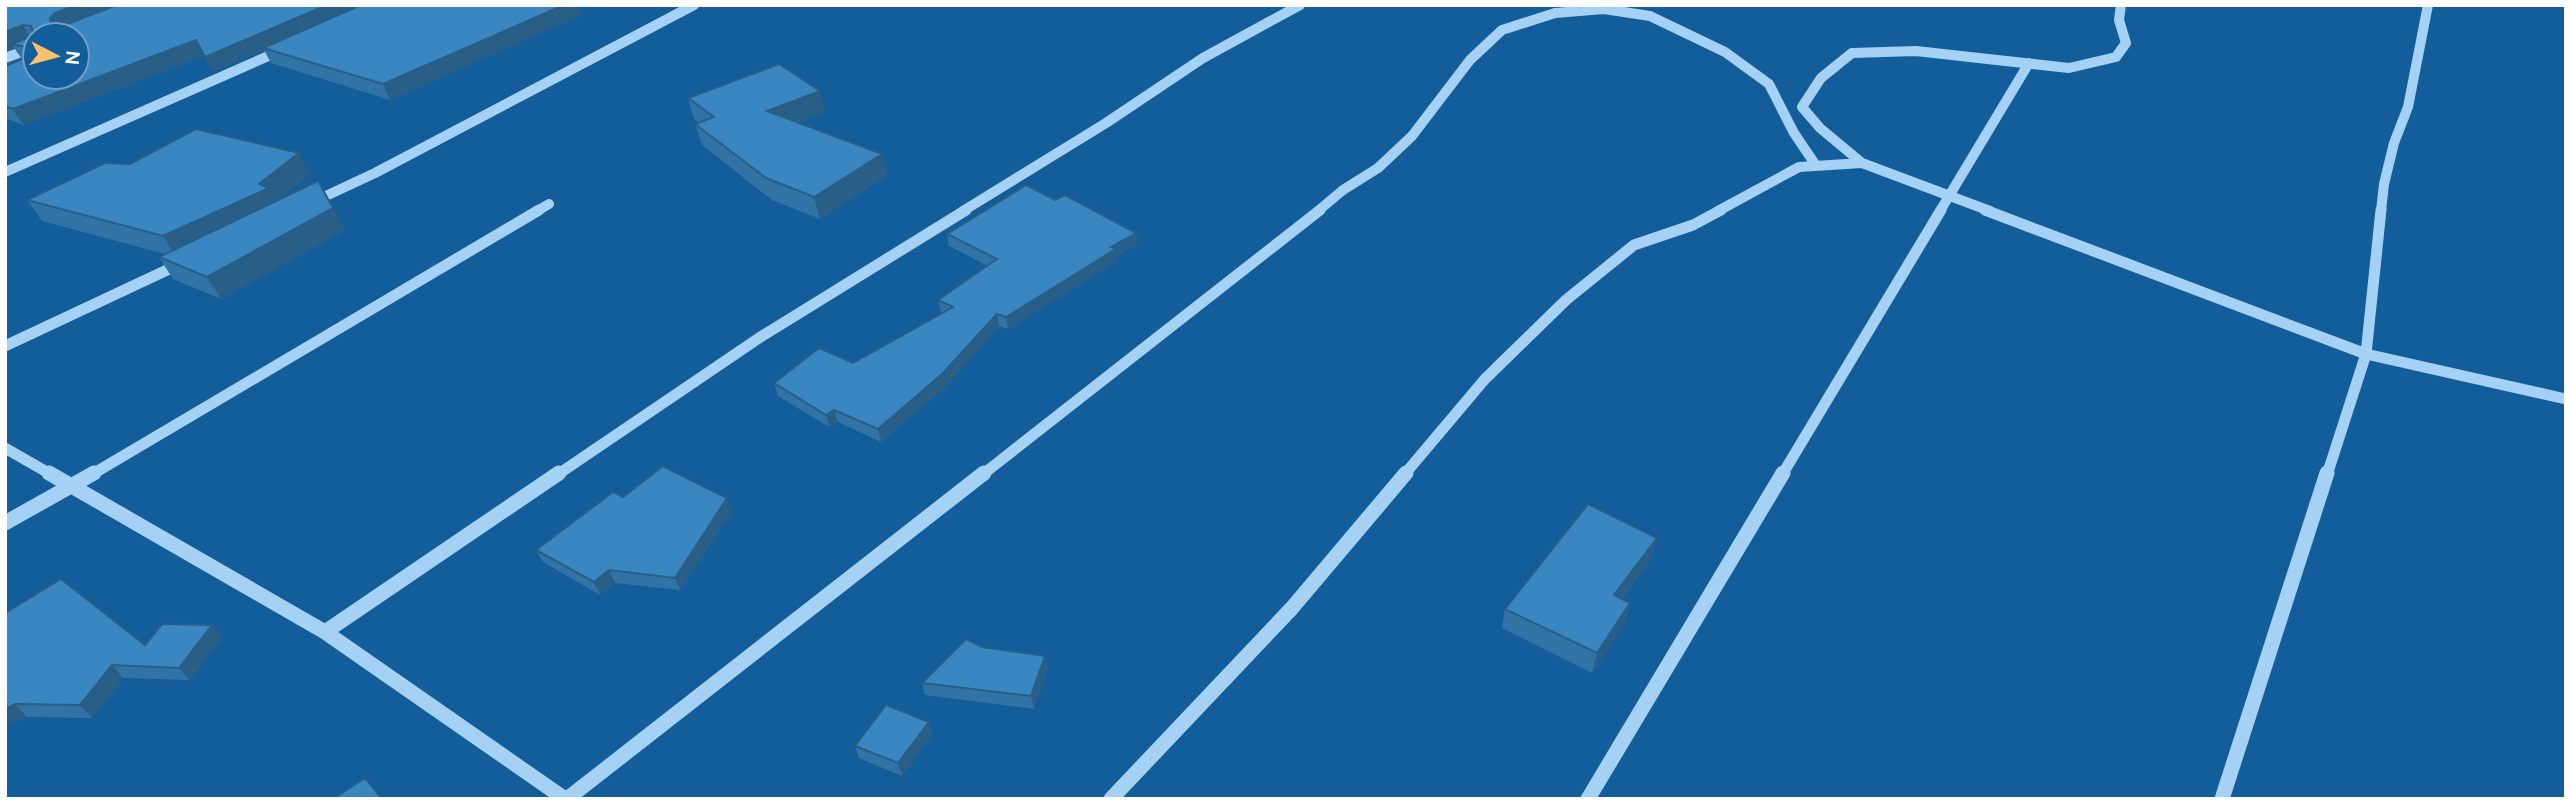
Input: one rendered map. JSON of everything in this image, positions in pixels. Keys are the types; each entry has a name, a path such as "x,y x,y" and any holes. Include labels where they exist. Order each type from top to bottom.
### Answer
{"street":[{"path":"301,207 375,173 694,5"},
{"path":"325,632 759,338 1106,122 1203,58 1300,5"},
{"path":"1619,5 1650,16 1725,52 1769,84 1794,133 1815,164"},
{"path":"2121,5 2119,20 2126,43 2116,57 2069,68 1916,51 1852,53 1821,78 1802,107 1820,128 1862,163 2366,355 2566,399"},
{"path":"2222,799 2366,355 2384,184 2394,143 2408,107 2428,5"},
{"path":"5,448 325,632 566,799 1306,222 1343,190 1378,169 1412,136 1470,60 1502,30 1555,13 1604,9 1650,16"},
{"path":"5,172 296,44"},
{"path":"1588,799 2029,63"},
{"path":"1111,799 1292,608 1485,379 1566,300 1634,245 1693,225 1799,167 1862,163"},
{"path":"5,523 71,487 549,204"},
{"path":"5,346 190,259"}],"building":[{"path":"5,5 76,5 55,13 51,21 21,21 21,26 5,32"},
{"path":"117,5 327,5 205,57 196,40 91,80 91,21 76,21"},
{"path":"361,5 564,5 383,84 263,48"},
{"path":"21,60 21,91 61,91 13,109 5,106 5,66"},
{"path":"779,64 820,91 767,111 882,154 814,197 766,178 695,124 714,117 688,98"},
{"path":"196,129 299,153 259,184 269,188 163,236 27,200 105,163 130,164"},
{"path":"318,181 333,208 207,277 159,257"},
{"path":"1026,185 1055,200 1065,195 1136,233 1111,247 1116,249 1006,317 997,314 942,374 878,429 834,410 826,415 774,383 819,348 853,363 953,307 938,300 997,259 947,234"},
{"path":"663,466 727,498 675,578 609,570 594,582 536,550 613,492 623,497"},
{"path":"1588,504 1657,538 1614,595 1630,603 1597,653 1505,609"},
{"path":"61,579 145,645 162,624 212,625 179,668 112,665 80,705 15,704 5,709 5,613"},
{"path":"966,639 982,647 1045,656 1031,696 922,683"},
{"path":"886,705 929,722 898,763 855,746"},
{"path":"365,778 382,799 333,799"}]}
